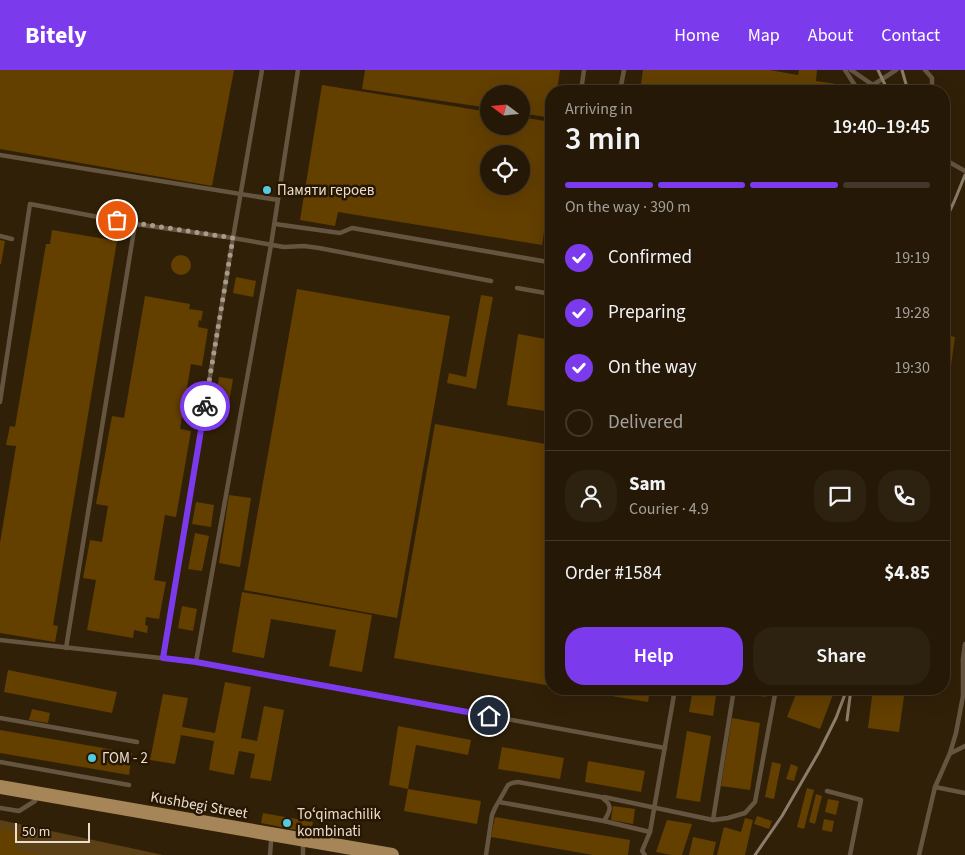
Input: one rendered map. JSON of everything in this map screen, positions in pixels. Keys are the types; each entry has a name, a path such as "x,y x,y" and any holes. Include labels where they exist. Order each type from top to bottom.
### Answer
{"main road":[{"name":"Kushbegi Street","path":"0,786 330,848 392,855"},
{"name":"Kushbegi Street","path":"0,794 270,848 303,851 330,848 348,855"}],"lane":[{"path":"163,658 262,70"},
{"path":"196,662 275,224 298,70"},
{"path":"582,85 584,70"},
{"path":"621,85 624,70"},
{"path":"845,70 855,85"},
{"path":"851,70 873,85 896,70"},
{"path":"925,70 932,78 932,85"},
{"path":"0,155 278,200"},
{"path":"950,162 965,171"},
{"path":"0,402 30,204 135,224 284,247 304,246 319,248 491,281"},
{"path":"66,648 135,224"},
{"path":"275,224 340,233 352,228 545,261"},
{"path":"0,236 12,239"},
{"path":"517,288 545,293"},
{"path":"0,640 196,662 664,748"},
{"path":"918,855 935,787 950,753 956,733 963,696 965,644"},
{"path":"645,855 642,850 650,832 674,695"},
{"path":"713,820 733,695"},
{"path":"486,855 492,815 508,785 518,782 713,820 745,813 755,802 775,695"},
{"path":"0,718 137,742"},
{"path":"950,753 965,746"},
{"path":"0,762 129,785"},
{"path":"935,787 965,793"},
{"path":"827,791 861,800 850,855"},
{"path":"601,797 608,801 609,806 609,812 604,821"},
{"path":"0,808 19,811 35,801"},
{"path":"498,802 604,821 650,832"}],"shaded area":[{"path":"0,820 163,855 0,855"}],"building":[{"path":"0,70 234,70 212,186 0,149"},
{"path":"365,70 560,70 558,85 545,85 545,117 530,114 530,85 480,85 480,107 362,89"},
{"path":"643,70 770,70 798,75 799,70 817,70 816,81 843,85 641,85"},
{"path":"322,85 480,111 480,135 530,135 530,118 545,121 545,225 542,245 338,212 335,226 300,220"},
{"path":"52,230 117,241 53,625 58,626 55,642 0,633 0,543 16,446 6,445 10,426 15,427 46,244 50,244"},
{"path":"0,240 5,241 1,264 0,264"},
{"path":"177,255 185,255 191,261 191,269 185,275 177,275 171,269 171,261"},
{"path":"236,277 256,281 253,297 233,293"},
{"path":"297,289 450,316 397,618 244,590"},
{"path":"481,295 493,297 476,389 447,383 449,373 466,377"},
{"path":"145,296 190,304 189,309 203,311 198,327 208,329 202,366 191,364 180,429 191,431 176,517 165,515 154,580 166,582 159,619 146,617 147,633 134,630 133,638 87,630 96,580 83,578 90,540 102,542 108,506 96,504 112,416 124,418"},
{"path":"518,334 545,339 545,411 507,405"},
{"path":"950,336 955,337 950,372"},
{"path":"219,377 233,379 227,414 213,411"},
{"path":"435,424 545,444 545,685 394,658"},
{"path":"229,495 251,498 240,567 219,563"},
{"path":"196,502 214,505 211,527 192,524"},
{"path":"195,533 209,536 202,571 188,569"},
{"path":"242,592 372,615 362,672 329,666 336,630 271,619 264,658 232,652"},
{"path":"182,606 197,609 193,631 178,628"},
{"path":"8,670 117,692 112,713 4,692"},
{"path":"225,682 251,687 241,738 257,741 264,706 284,710 271,781 250,778 255,754 239,751 234,775 209,770 214,741 181,735 175,764 150,760 163,694 188,698 182,727 215,733"},
{"path":"605,695 649,695 648,702"},
{"path":"692,695 716,695 713,716 689,712"},
{"path":"796,695 833,695 820,729 787,717"},
{"path":"872,695 904,695 899,732 868,728"},
{"path":"32,709 50,713 48,723 29,720"},
{"path":"732,718 760,723 750,790 721,786"},
{"path":"398,726 471,740 468,755 416,745 408,789 389,785"},
{"path":"0,730 132,753 129,775 0,753"},
{"path":"687,731 711,736 700,802 676,798"},
{"path":"502,747 564,758 560,779 498,769"},
{"path":"588,761 645,771 641,792 585,782"},
{"path":"772,762 781,764 774,799 765,797"},
{"path":"791,764 798,767 794,781 786,779"},
{"path":"807,788 814,790 804,829 797,827"},
{"path":"408,789 481,801 477,824 404,811"},
{"path":"816,794 822,796 815,824 809,822"},
{"path":"828,799 839,801 836,815 825,812"},
{"path":"613,806 635,809 633,824 611,820"},
{"name":"Toʻqimachilik kombinati","path":"263,813 313,822 311,833 261,823"},
{"path":"757,816 772,821 769,829 754,824"},
{"path":"495,817 630,840 628,855 593,855 491,837"},
{"path":"745,818 753,820 745,855 717,855 724,827 741,832"},
{"path":"824,819 834,821 832,832 822,830"},
{"path":"667,820 692,824 682,855 656,852"},
{"path":"0,829 20,832 16,850 39,855 0,855"},
{"path":"693,837 716,842 713,855 689,855"}],"railway":[{"path":"878,70 885,85"},
{"path":"902,70 906,85"},
{"path":"950,210 965,175"},
{"path":"755,855 782,816 819,752 836,718 845,695"},
{"path":"847,720 850,695"}],"way so far":[{"path":"117,220 233,238 205,406"}],"place":[{"name":"Памяти героев","path":"267,190"},
{"name":"ГОМ - 2","path":"92,758"},
{"name":"Toʻqimachilik kombinati","path":"287,823"}],"route":[{"path":"205,406 163,658 196,662 489,716"}]}
